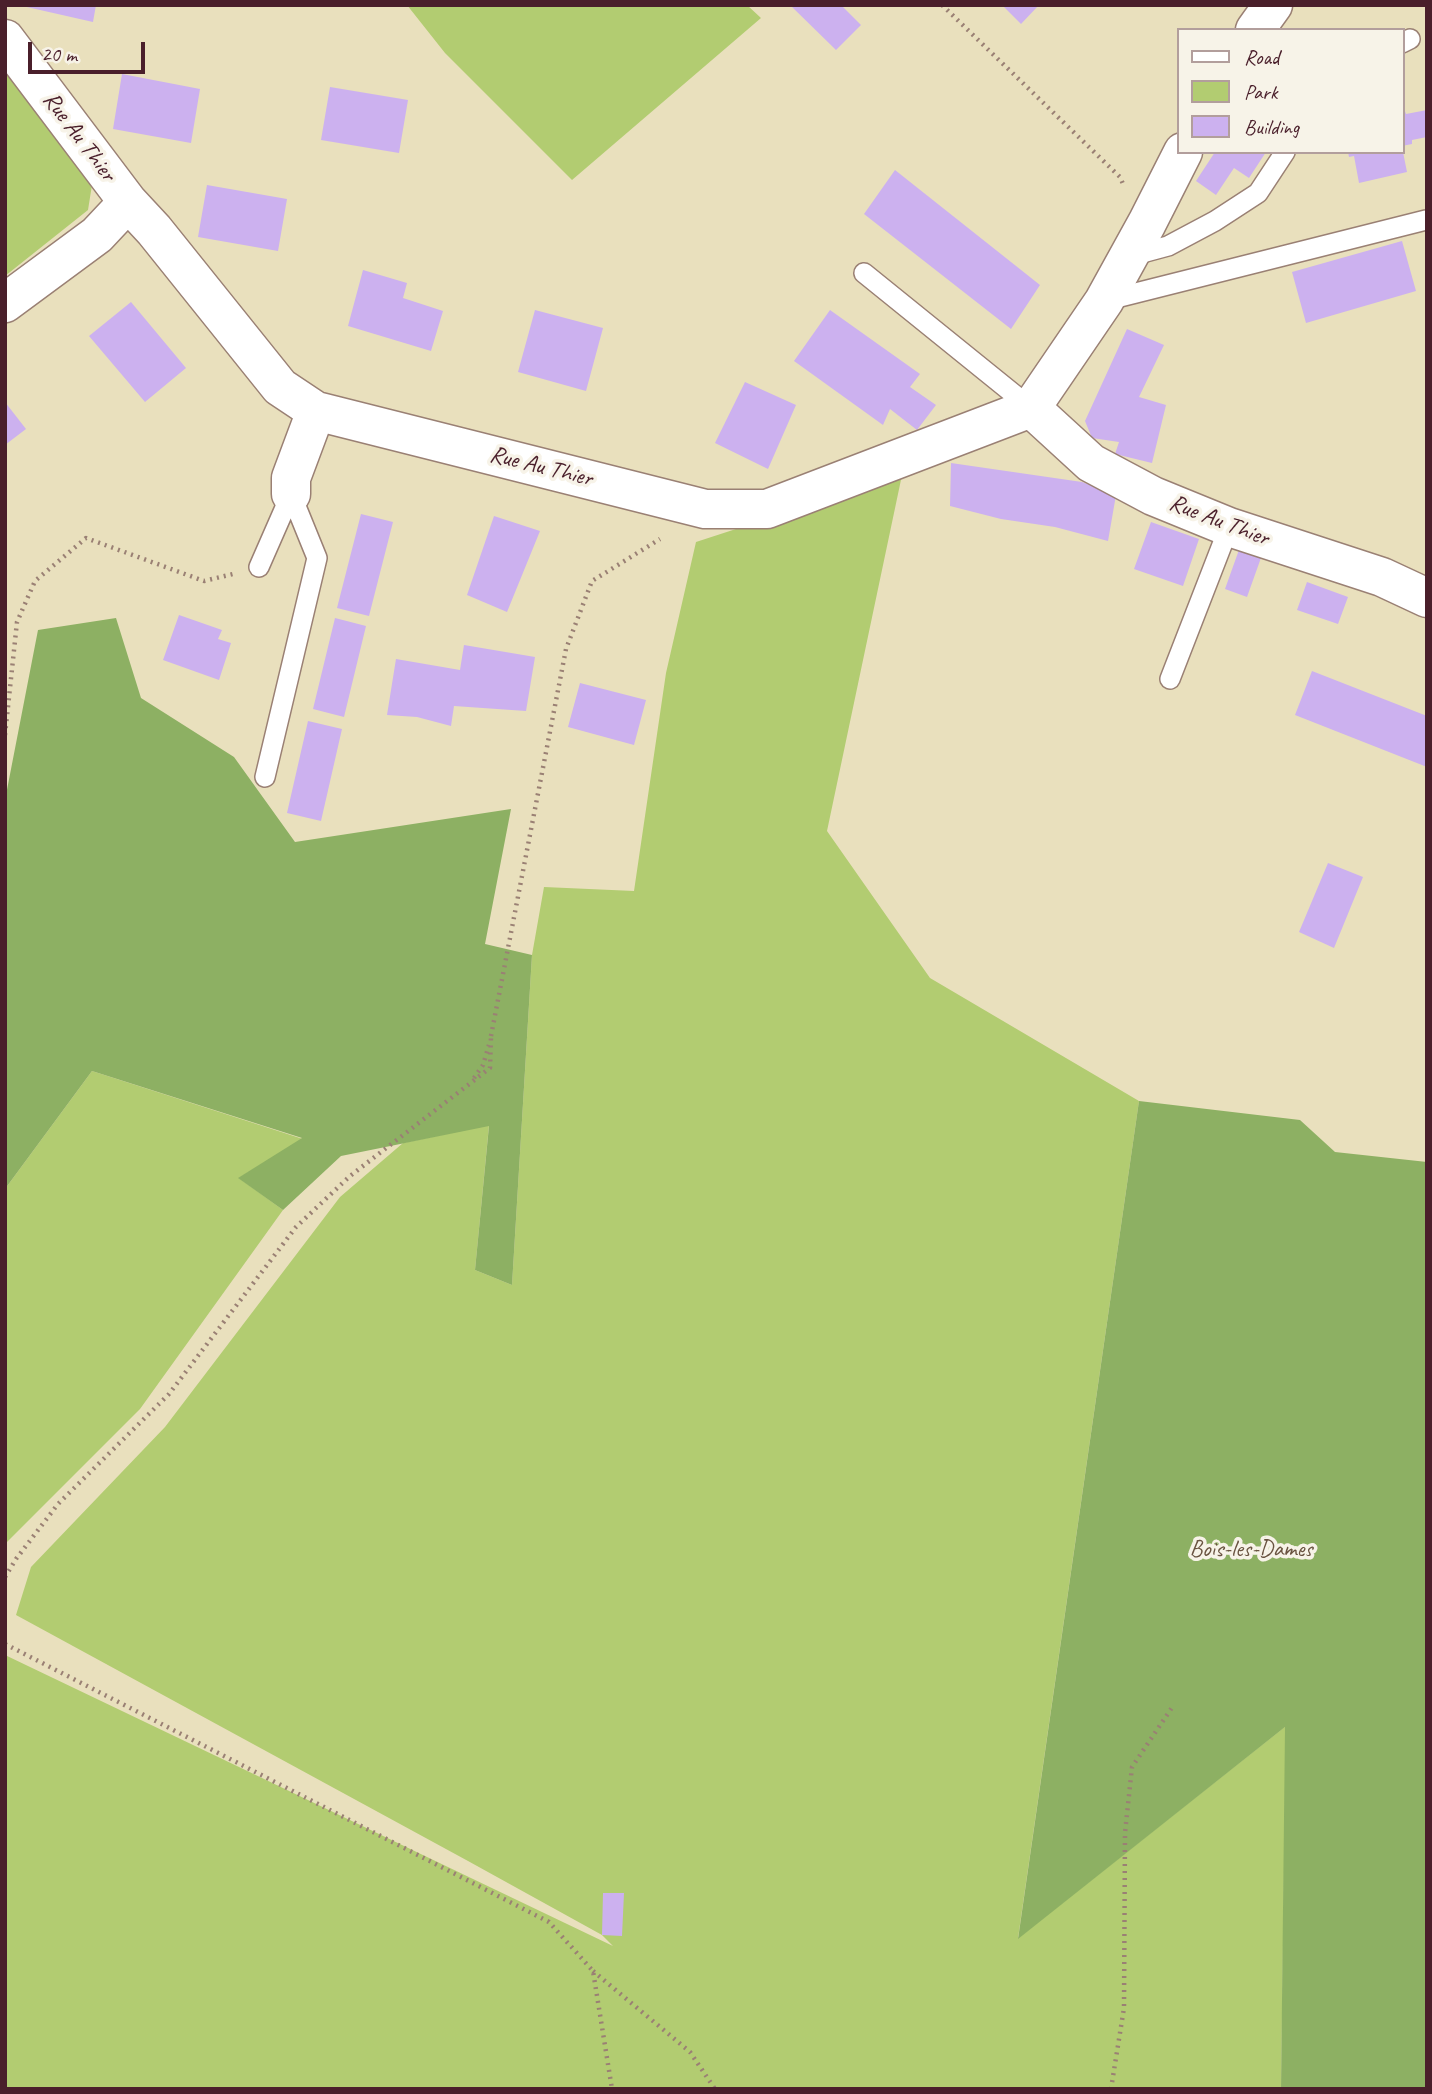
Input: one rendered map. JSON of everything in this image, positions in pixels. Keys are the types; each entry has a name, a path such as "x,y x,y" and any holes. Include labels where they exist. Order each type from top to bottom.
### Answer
{"street":[{"path":"1256,28 1273,5"},
{"name":"Rue Au Thier","path":"5,39 128,202 154,230 281,387 316,411 705,509 766,509 1031,408 1091,463 1153,496 1229,527 1382,577 1427,598"},
{"path":"1031,408 1104,301 1182,154"},
{"name":"Rue Au Thier","path":"5,303 96,235 128,202"},
{"path":"291,494 291,478 316,411"}],"lane":[{"path":"1128,257 1168,246 1215,221 1258,193 1284,154"},
{"path":"1104,301 1426,220"},
{"path":"864,273 1031,408"},
{"path":"259,567 291,494"},
{"path":"265,778 317,558 291,494"},
{"path":"1170,679 1229,527"}],"path":[{"path":"942,5 1120,177 1147,223"},
{"path":"5,1577 58,1504 169,1394 296,1227 350,1176 471,1081 483,1065 491,1036 566,649 592,581 705,509"},
{"path":"5,735 17,622 35,581 86,538 204,581 259,567"},
{"path":"5,1644 549,1922 593,1970 690,2052 715,2089"},
{"path":"1111,2089 1124,2008 1125,1833 1132,1767 1173,1706"},
{"path":"593,1970 612,2089"}],"green space":[{"path":"407,5 747,5 761,18 572,180 445,53"},
{"path":"5,73 69,146 92,185 88,210 5,276"},
{"path":"902,475 827,831 930,978 1139,1101 1018,1938 1286,1726 1281,2089 5,2089 5,1655 613,1946 602,1935 16,1615 31,1567 165,1427 340,1197 403,1143 489,1125 475,1270 512,1285 532,955 544,887 634,891 666,673 696,542"},
{"path":"116,618 141,698 234,757 295,842 511,809 485,944 532,955 512,1285 475,1270 489,1126 341,1156 283,1210 238,1178 302,1138 92,1071 5,1189 5,800 38,630"},
{"path":"92,1071 303,1139 239,1178 283,1210 140,1409 5,1544 5,1189"},
{"name":"Bois-les-Dames","path":"1139,1101 1300,1120 1335,1152 1427,1162 1427,2089 1281,2089 1285,1727 1018,1939"}],"building":[{"path":"18,5 96,5 93,22"},
{"path":"790,5 841,5 861,25 836,50"},
{"path":"1002,5 1039,5 1021,24"},
{"path":"122,74 200,89 191,143 113,129"},
{"path":"330,87 408,100 399,153 321,140"},
{"path":"1404,108 1406,114 1427,110 1427,137 1412,140 1412,144 1404,146"},
{"path":"1214,154 1265,154 1249,178 1234,168 1216,195 1196,181"},
{"path":"1348,154 1403,154 1407,172 1359,183 1354,156 1349,157"},
{"path":"895,170 1040,285 1011,329 864,214"},
{"path":"207,185 287,199 278,251 198,237"},
{"path":"1402,241 1416,291 1306,323 1292,272"},
{"path":"363,270 407,283 403,298 443,311 431,351 348,326"},
{"path":"131,302 186,368 145,402 89,336"},
{"path":"535,310 603,328 586,391 518,372"},
{"path":"830,310 920,374 910,387 936,405 917,430 890,409 883,425 794,361"},
{"path":"1127,329 1164,345 1139,397 1166,405 1152,463 1115,454 1119,442 1092,438 1085,421"},
{"path":"745,382 796,405 768,469 715,443"},
{"path":"5,402 26,429 5,445"},
{"path":"951,463 1082,482 1116,495 1108,541 1055,527 1001,519 950,506"},
{"path":"361,514 393,522 369,616 337,608"},
{"path":"494,516 540,531 507,612 467,595"},
{"path":"1151,522 1199,539 1183,586 1134,569"},
{"path":"1240,547 1262,555 1247,597 1225,589"},
{"path":"1307,582 1348,597 1338,624 1297,610"},
{"path":"179,615 222,630 218,639 231,643 219,680 163,660"},
{"path":"335,618 366,626 344,717 313,709"},
{"path":"464,645 535,657 526,711 454,706 451,726 417,717 387,715 396,659 460,670"},
{"path":"1312,671 1427,716 1427,767 1295,715"},
{"path":"580,683 646,700 634,745 568,727"},
{"path":"308,721 342,729 321,821 287,813"},
{"path":"1328,863 1363,877 1334,948 1299,932"},
{"path":"603,1893 624,1893 622,1936 602,1935"}]}
